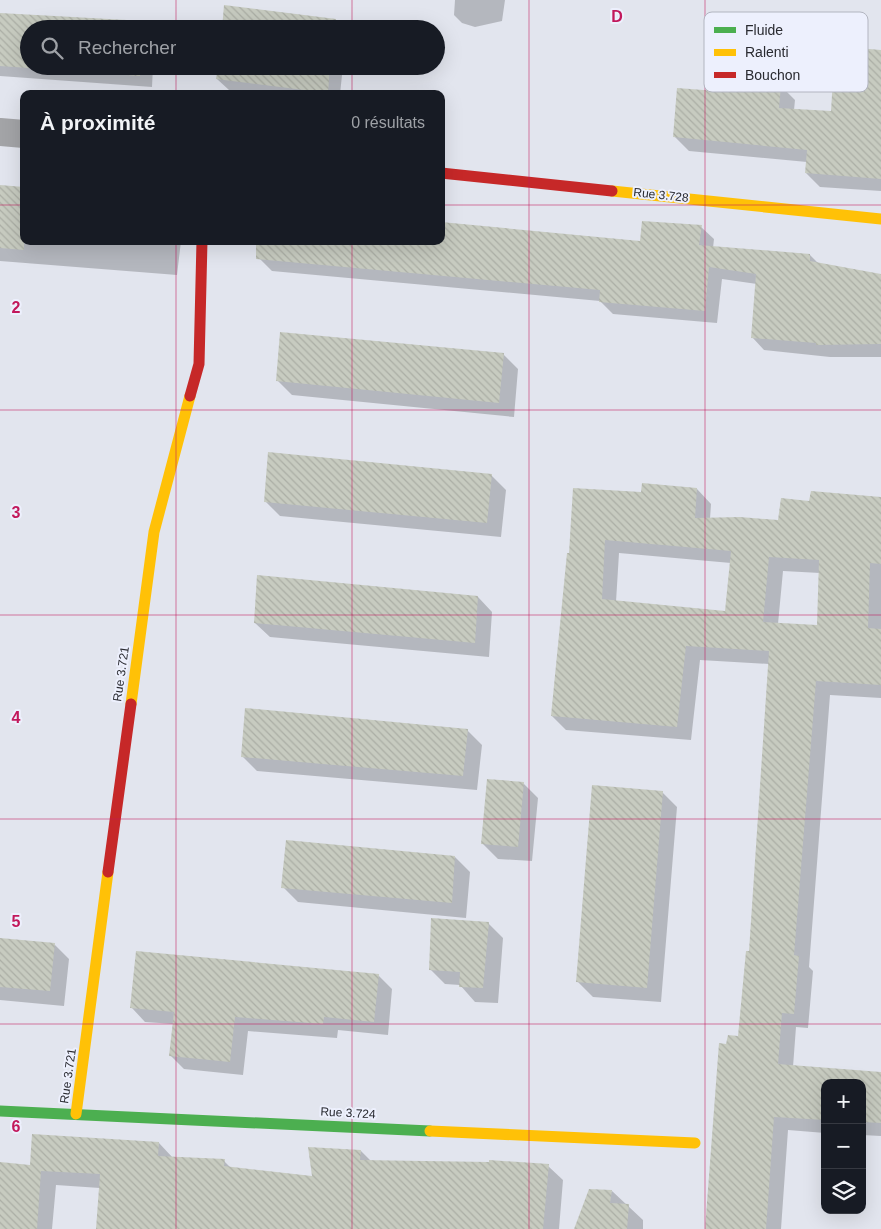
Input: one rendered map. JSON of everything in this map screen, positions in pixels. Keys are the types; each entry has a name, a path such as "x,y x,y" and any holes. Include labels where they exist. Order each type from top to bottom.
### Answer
{"street":[{"path":"0,132 20,134"},
{"name":"Rue 3.728","path":"445,173 881,219"},
{"name":"Rue 3.721","path":"76,1114 154,532 199,364 202,245"},
{"name":"Rue 3.724","path":"0,1111 695,1143"}],"building":[{"path":"224,5 336,19 336,20 223,20"},
{"path":"0,13 127,20 20,20 20,67 0,66"},
{"path":"868,49 881,50 881,179 805,173 807,150 673,137 677,88 704,90 704,92 780,92 779,108 831,111 832,92 868,92"},
{"path":"217,75 329,75 328,90 304,90 216,79"},
{"path":"0,185 20,187 20,245 24,245 24,250 0,248"},
{"path":"642,221 702,225 699,245 810,254 810,261 881,274 881,344 816,345 816,343 751,338 756,274 709,267 705,311 599,302 600,290 256,259 256,245 445,245 445,222 640,241"},
{"path":"280,332 504,353 499,403 276,381"},
{"path":"268,452 492,474 487,523 264,502"},
{"path":"642,483 697,488 695,518 740,517 778,520 781,498 809,501 811,491 881,497 881,564 870,563 868,628 881,629 881,685 816,681 794,955 799,956 794,1014 782,1013 778,1064 881,1072 881,1123 866,1122 866,1079 821,1079 821,1120 774,1117 766,1229 705,1229 719,1043 726,1044 728,1035 738,1036 746,951 749,951 769,651 686,646 677,727 551,716 567,553 569,553 573,488 641,492","holes":["605,540 731,551 725,611 602,599","769,557 819,560 817,625 763,622"]},
{"path":"257,575 478,596 475,643 254,623"},
{"path":"245,708 468,729 463,776 241,757"},
{"path":"487,779 524,782 518,847 481,844"},
{"path":"592,785 663,791 647,988 576,982"},
{"path":"286,840 455,856 452,903 281,888"},
{"path":"431,918 489,922 483,988 459,987 460,972 429,970"},
{"path":"0,938 55,943 50,991 0,987"},
{"path":"136,951 379,974 374,1022 324,1017 323,1024 235,1017 230,1062 169,1056 174,1012 130,1008"},
{"path":"32,1134 159,1142 158,1156 225,1159 224,1166 312,1176 308,1147 361,1150 360,1160 489,1162 489,1160 549,1164 543,1229 96,1229 100,1174 41,1171 37,1229 0,1229 0,1162 30,1165"},
{"path":"589,1189 612,1190 610,1203 629,1204 627,1229 574,1229"}],"traffic: fast":[{"path":"0,1111 430,1131"}],"traffic: slow":[{"path":"612,191 881,219"},
{"path":"131,704 154,532 190,396"},
{"path":"76,1114 108,872"},
{"path":"430,1131 695,1143"}],"traffic: jam":[{"path":"445,173 612,191"},
{"path":"190,396 199,364 202,245"},
{"path":"108,872 131,704"}]}
